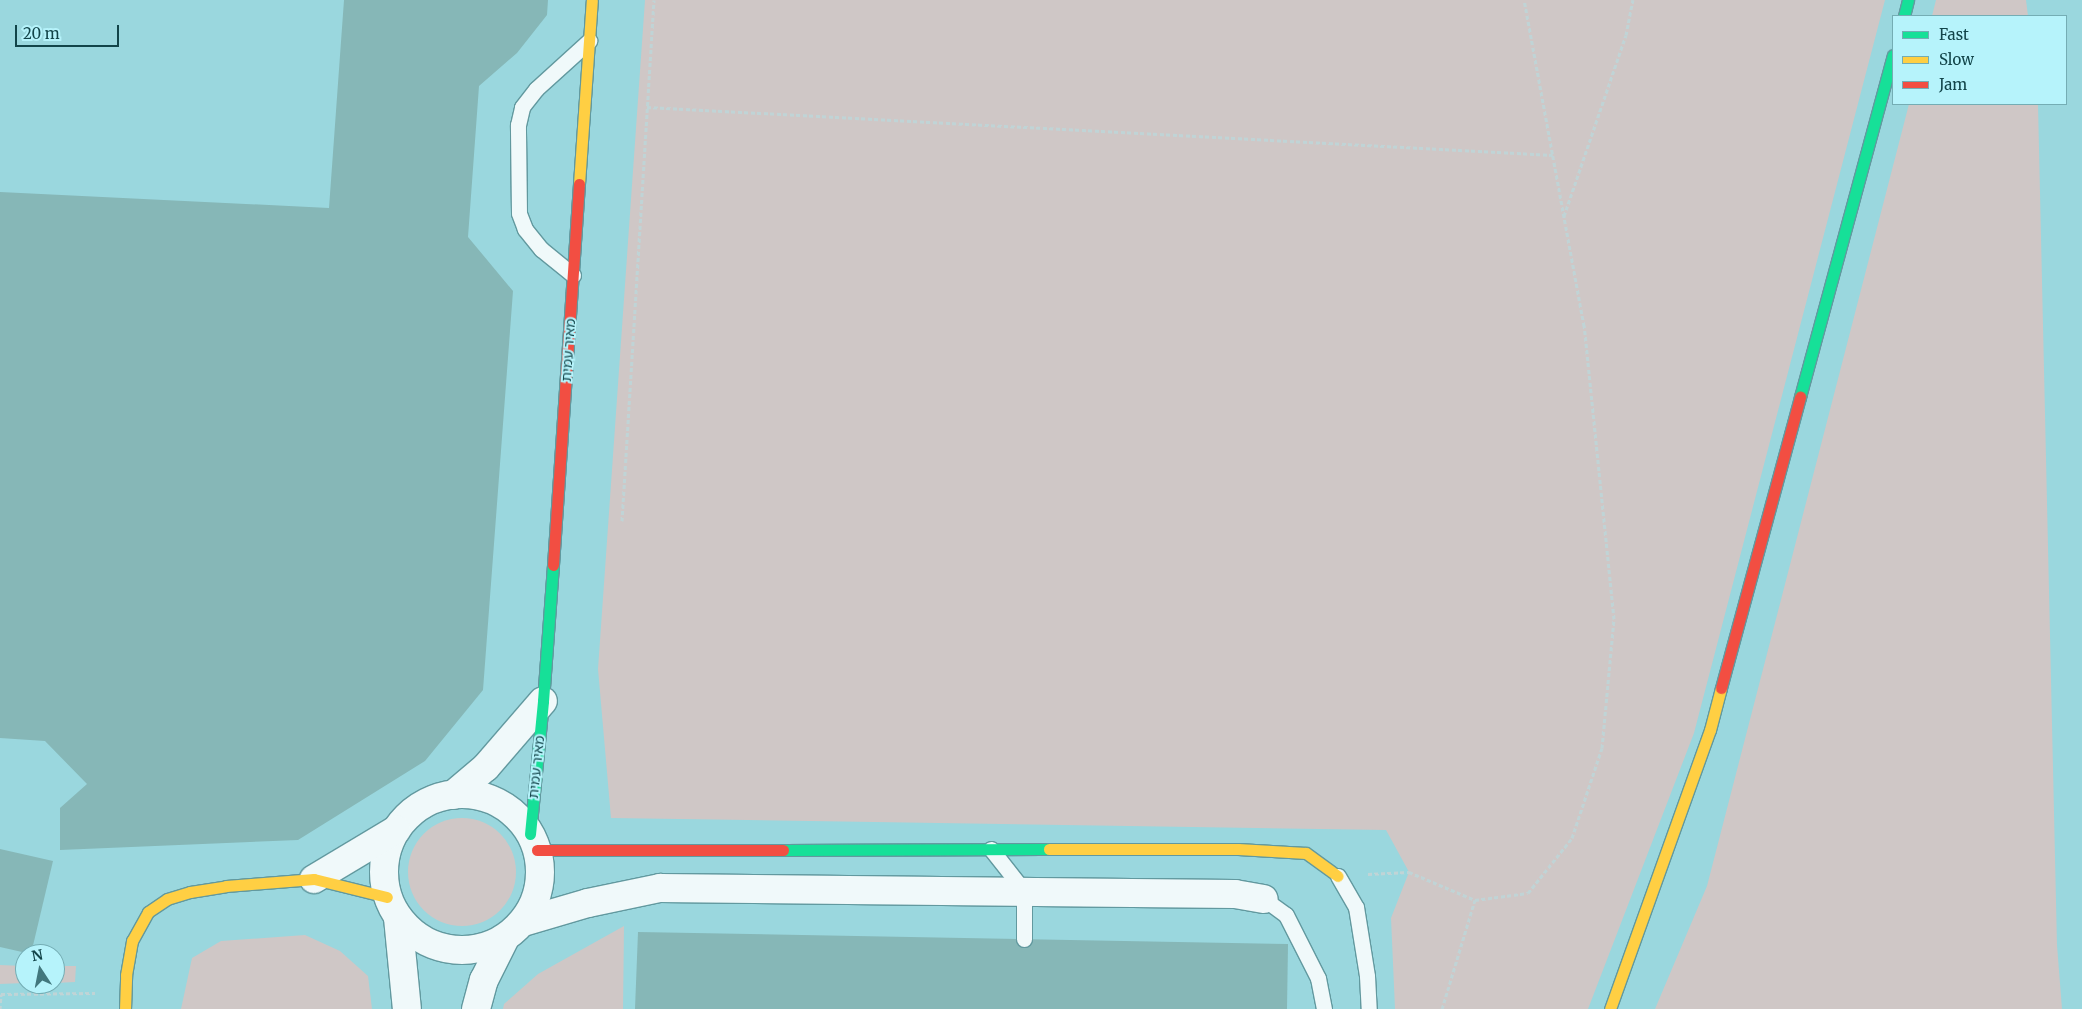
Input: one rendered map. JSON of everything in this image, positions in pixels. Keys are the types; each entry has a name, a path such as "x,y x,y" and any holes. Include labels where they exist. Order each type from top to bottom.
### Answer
{"main road":[{"name":"מאיר עמית","path":"534,842 592,0"},
{"path":"1904,15 1908,0"},
{"path":"1610,1009 1710,730 1892,59"},
{"path":"534,842 991,849 1238,849 1306,853 1338,876"},
{"path":"125,1009 132,941 148,912 167,899 190,892 226,886 314,879 393,908"}],"street":[{"name":"מאיר עמית","path":"453,795 486,767 544,701"},
{"path":"408,1009 393,908 383,874 386,851 396,830 411,813 430,801 453,795 474,795 494,801 512,811 534,842 541,879 535,902 514,930 484,980 476,1009"},
{"path":"314,879 396,830"},
{"path":"393,908 415,935 444,948 460,951 483,948 514,930 588,903 660,888 1235,894 1264,899"}],"lane":[{"path":"573,275 542,250 525,229 519,213 518,125 522,107 536,89 589,41"},
{"path":"991,849 1024,892 1024,940"},
{"path":"1338,876 1356,907 1368,976 1369,1009"},
{"path":"1264,899 1286,915 1318,978 1324,1009"}],"path":[{"path":"622,521 654,0"},
{"path":"1338,876 1409,872 1475,900 1528,892 1572,838 1602,748 1614,619 1584,326 1524,0"},
{"path":"1564,217 1626,35 1633,0"},
{"path":"647,107 1553,155"},
{"path":"1442,1009 1475,900"},
{"path":"0,1009 1,994 126,993"}],"shaded area":[{"path":"645,0 1885,0 1694,733 1588,1009 1395,1009 1391,918 1409,872 1386,830 611,818 598,669"},
{"path":"1936,0 2026,0 2028,15 1932,15"},
{"path":"1909,105 2038,105 2057,945 2062,1009 1655,1009 1707,886"},
{"path":"462,818 483,822 500,834 512,851 516,872 512,893 500,910 483,922 462,926 441,922 424,910 412,893 408,872 412,851 424,834 441,822"},
{"path":"624,926 623,1009 503,1009 504,1004 538,974"},
{"path":"305,935 340,951 368,976 372,1009 181,1009 192,958 221,941"},
{"path":"0,965 15,966 15,983 0,984"},
{"path":"65,966 76,966 75,982 65,982"}],"building":[{"path":"344,0 548,0 547,15 517,53 479,86 468,237 513,291 483,690 425,761 298,840 60,850 60,808 87,784 45,741 0,738 0,192 329,208"},
{"path":"0,849 53,861 33,944 15,944 15,950 0,947"},
{"path":"638,932 1288,944 1287,1009 635,1009"}],"traffic: fast":[{"path":"1904,15 1908,0"},
{"path":"1800,397 1892,59"},
{"path":"530,834 543,701 553,565"},
{"path":"783,850 1049,849"}],"traffic: slow":[{"path":"579,184 592,0"},
{"path":"1610,1009 1710,730 1721,688"},
{"path":"1049,849 1238,849 1306,853 1338,876"},
{"path":"125,1009 126,975 132,941 148,912 167,899 190,892 226,886 314,879 387,897"}],"traffic: jam":[{"path":"553,565 579,184"},
{"path":"1721,688 1800,397"},
{"path":"537,850 783,850"}]}
